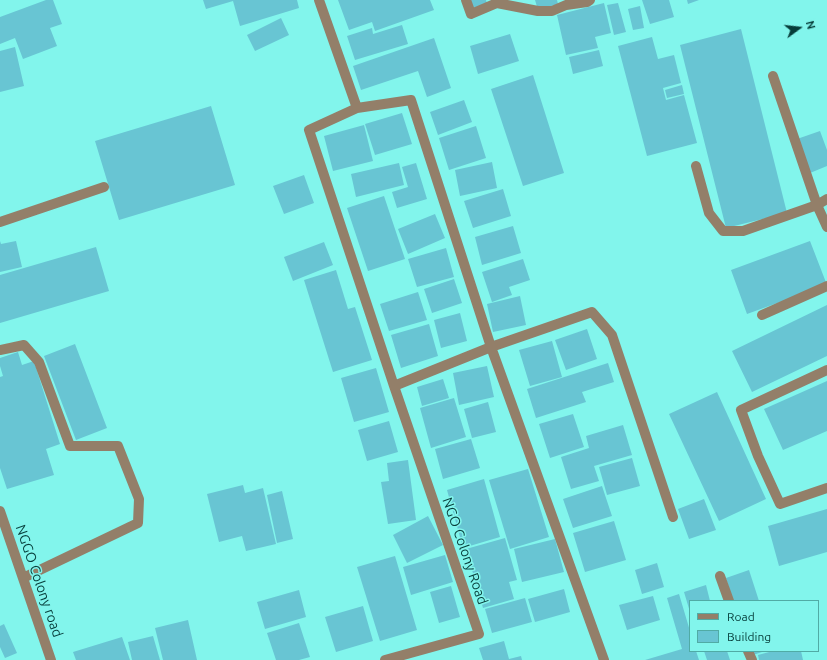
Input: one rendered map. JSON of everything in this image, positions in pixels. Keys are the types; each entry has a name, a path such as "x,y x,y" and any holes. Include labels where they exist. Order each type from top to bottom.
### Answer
{"street":[{"path":"319,0 357,108"},
{"path":"466,0 471,14 497,3 538,11 552,11 566,5 590,0"},
{"path":"773,76 817,205 827,227"},
{"path":"604,660 491,347 411,100 357,108 309,130 394,386 491,347 592,312 612,335 673,517"},
{"path":"696,166 709,213 723,231 743,231 817,205 827,199"},
{"path":"0,222 104,186"},
{"path":"762,315 827,286"},
{"path":"0,350 24,345 39,362 70,446 118,446 139,499 138,523 23,578"},
{"path":"827,370 741,410 758,456 780,504 827,488"},
{"name":"NGO Colony Road","path":"386,660 479,634 394,386"},
{"name":"NGGO Colony road","path":"0,511 51,660"},
{"path":"720,576 729,600"}],"building":[{"path":"46,0 53,0 62,24 50,28 57,46 23,59 15,38 0,44 0,17"},
{"path":"203,0 297,0 299,8 240,26 233,1 206,9"},
{"path":"338,0 430,0 434,10 375,31 372,22 349,30"},
{"path":"470,0 486,0 487,4 473,9"},
{"path":"535,0 557,0 558,4 538,10"},
{"path":"642,0 669,0 674,17 650,24"},
{"path":"687,0 699,0 688,4"},
{"path":"604,3 611,33 595,37 598,48 566,55 557,15"},
{"path":"618,3 626,32 614,35 607,5"},
{"path":"640,6 644,28 633,30 628,9"},
{"path":"281,18 289,35 255,51 247,35"},
{"path":"402,25 408,44 355,60 347,36 372,28 373,34"},
{"path":"741,29 787,213 726,228 680,45"},
{"path":"510,34 519,61 478,74 470,46"},
{"path":"652,37 658,59 674,55 681,83 663,88 666,100 684,95 697,143 647,156 618,46"},
{"path":"434,38 451,88 427,97 418,71 361,90 353,66"},
{"path":"15,47 24,86 0,92 0,51"},
{"path":"599,50 603,66 573,74 569,57"},
{"path":"533,75 564,173 523,186 491,89"},
{"path":"682,85 684,94 667,98 665,90"},
{"path":"464,100 472,122 438,135 430,112"},
{"path":"211,106 235,185 119,220 95,141"},
{"path":"402,113 412,144 375,155 365,124"},
{"path":"364,125 373,161 333,171 324,136"},
{"path":"476,126 486,158 449,170 439,138"},
{"path":"820,131 827,150 827,166 810,173 797,139"},
{"path":"492,162 497,188 460,196 455,170"},
{"path":"399,163 404,185 356,197 351,174"},
{"path":"416,163 427,199 397,208 392,192 408,187 402,167"},
{"path":"304,175 314,203 284,214 273,186"},
{"path":"503,189 511,216 473,228 464,201"},
{"path":"384,196 405,259 368,271 347,208"},
{"path":"435,214 445,238 408,254 398,229"},
{"path":"513,226 521,253 482,265 475,237"},
{"path":"0,241 1,244 16,241 22,267 0,272"},
{"path":"810,241 827,285 747,314 731,270"},
{"path":"324,242 333,265 293,281 284,257"},
{"path":"96,247 109,291 0,323 0,275"},
{"path":"446,248 454,277 417,287 408,259"},
{"path":"523,259 530,280 509,287 512,295 492,302 482,272"},
{"path":"336,270 348,309 355,307 372,360 333,372 304,280"},
{"path":"454,279 462,303 432,313 424,289"},
{"path":"418,292 427,320 389,331 380,304"},
{"path":"520,296 526,325 493,332 487,304"},
{"path":"827,305 827,356 752,392 732,351"},
{"path":"460,313 467,341 441,348 434,320"},
{"path":"429,324 438,356 401,368 391,335"},
{"path":"587,329 597,359 566,370 555,340"},
{"path":"552,341 562,377 530,386 519,350"},
{"path":"75,344 107,428 76,440 44,356"},
{"path":"18,352 22,365 34,361 60,444 46,449 54,475 7,489 0,468 0,377 3,376 0,366 0,358"},
{"path":"608,363 614,382 582,392 586,402 536,418 527,389"},
{"path":"487,366 494,397 459,405 453,373"},
{"path":"376,368 389,412 354,422 341,378"},
{"path":"443,379 449,398 422,406 417,387"},
{"path":"827,381 827,431 783,450 764,409"},
{"path":"717,392 766,499 719,521 669,414"},
{"path":"454,398 466,437 431,448 420,408"},
{"path":"488,402 496,432 472,438 464,409"},
{"path":"573,414 584,447 550,458 539,424"},
{"path":"389,421 398,452 367,461 358,430"},
{"path":"623,425 632,455 594,466 599,481 571,489 561,457 589,448 586,436"},
{"path":"471,439 480,468 443,479 435,449"},
{"path":"632,458 640,486 607,495 599,467"},
{"path":"408,460 416,520 388,524 381,482 389,481 387,463"},
{"path":"528,469 549,537 510,549 489,480"},
{"path":"484,479 500,537 463,548 447,490"},
{"path":"243,485 245,493 263,488 276,544 246,551 242,536 219,542 207,494"},
{"path":"602,486 612,516 573,528 563,499"},
{"path":"282,491 293,539 277,543 267,495"},
{"path":"704,499 716,530 689,539 678,509"},
{"path":"827,509 827,552 779,566 768,526"},
{"path":"428,516 443,545 407,563 393,535"},
{"path":"614,521 626,560 585,572 573,533"},
{"path":"505,538 517,580 509,582 514,599 483,608 466,549"},
{"path":"555,539 564,572 522,582 514,549"},
{"path":"445,555 453,582 411,595 403,567"},
{"path":"395,556 417,630 380,641 357,567"},
{"path":"657,563 664,587 642,594 635,570"},
{"path":"749,570 759,600 733,600 726,578"},
{"path":"706,585 710,600 689,600 689,609 684,592"},
{"path":"451,586 460,617 439,623 430,592"},
{"path":"564,589 570,612 535,622 528,599"},
{"path":"299,590 306,617 265,629 257,602"},
{"path":"679,594 689,628 689,652 696,652 699,660 645,660 682,649 667,598"},
{"path":"653,596 660,620 627,630 619,605"},
{"path":"525,598 532,622 492,633 485,609"},
{"path":"363,606 373,641 336,652 325,617"},
{"path":"188,620 197,660 163,660 155,628"},
{"path":"299,623 310,657 299,660 276,660 267,633"},
{"path":"4,624 17,653 5,658 0,647 0,626"},
{"path":"153,636 160,660 132,660 128,642"},
{"path":"122,637 130,660 76,660 73,652"},
{"path":"504,641 509,659 521,656 522,660 483,660 479,648"},
{"path":"704,652 727,652 730,660 707,660"},
{"path":"752,652 762,652 753,655"},
{"path":"769,652 801,652 803,660 759,660 758,655"}]}
